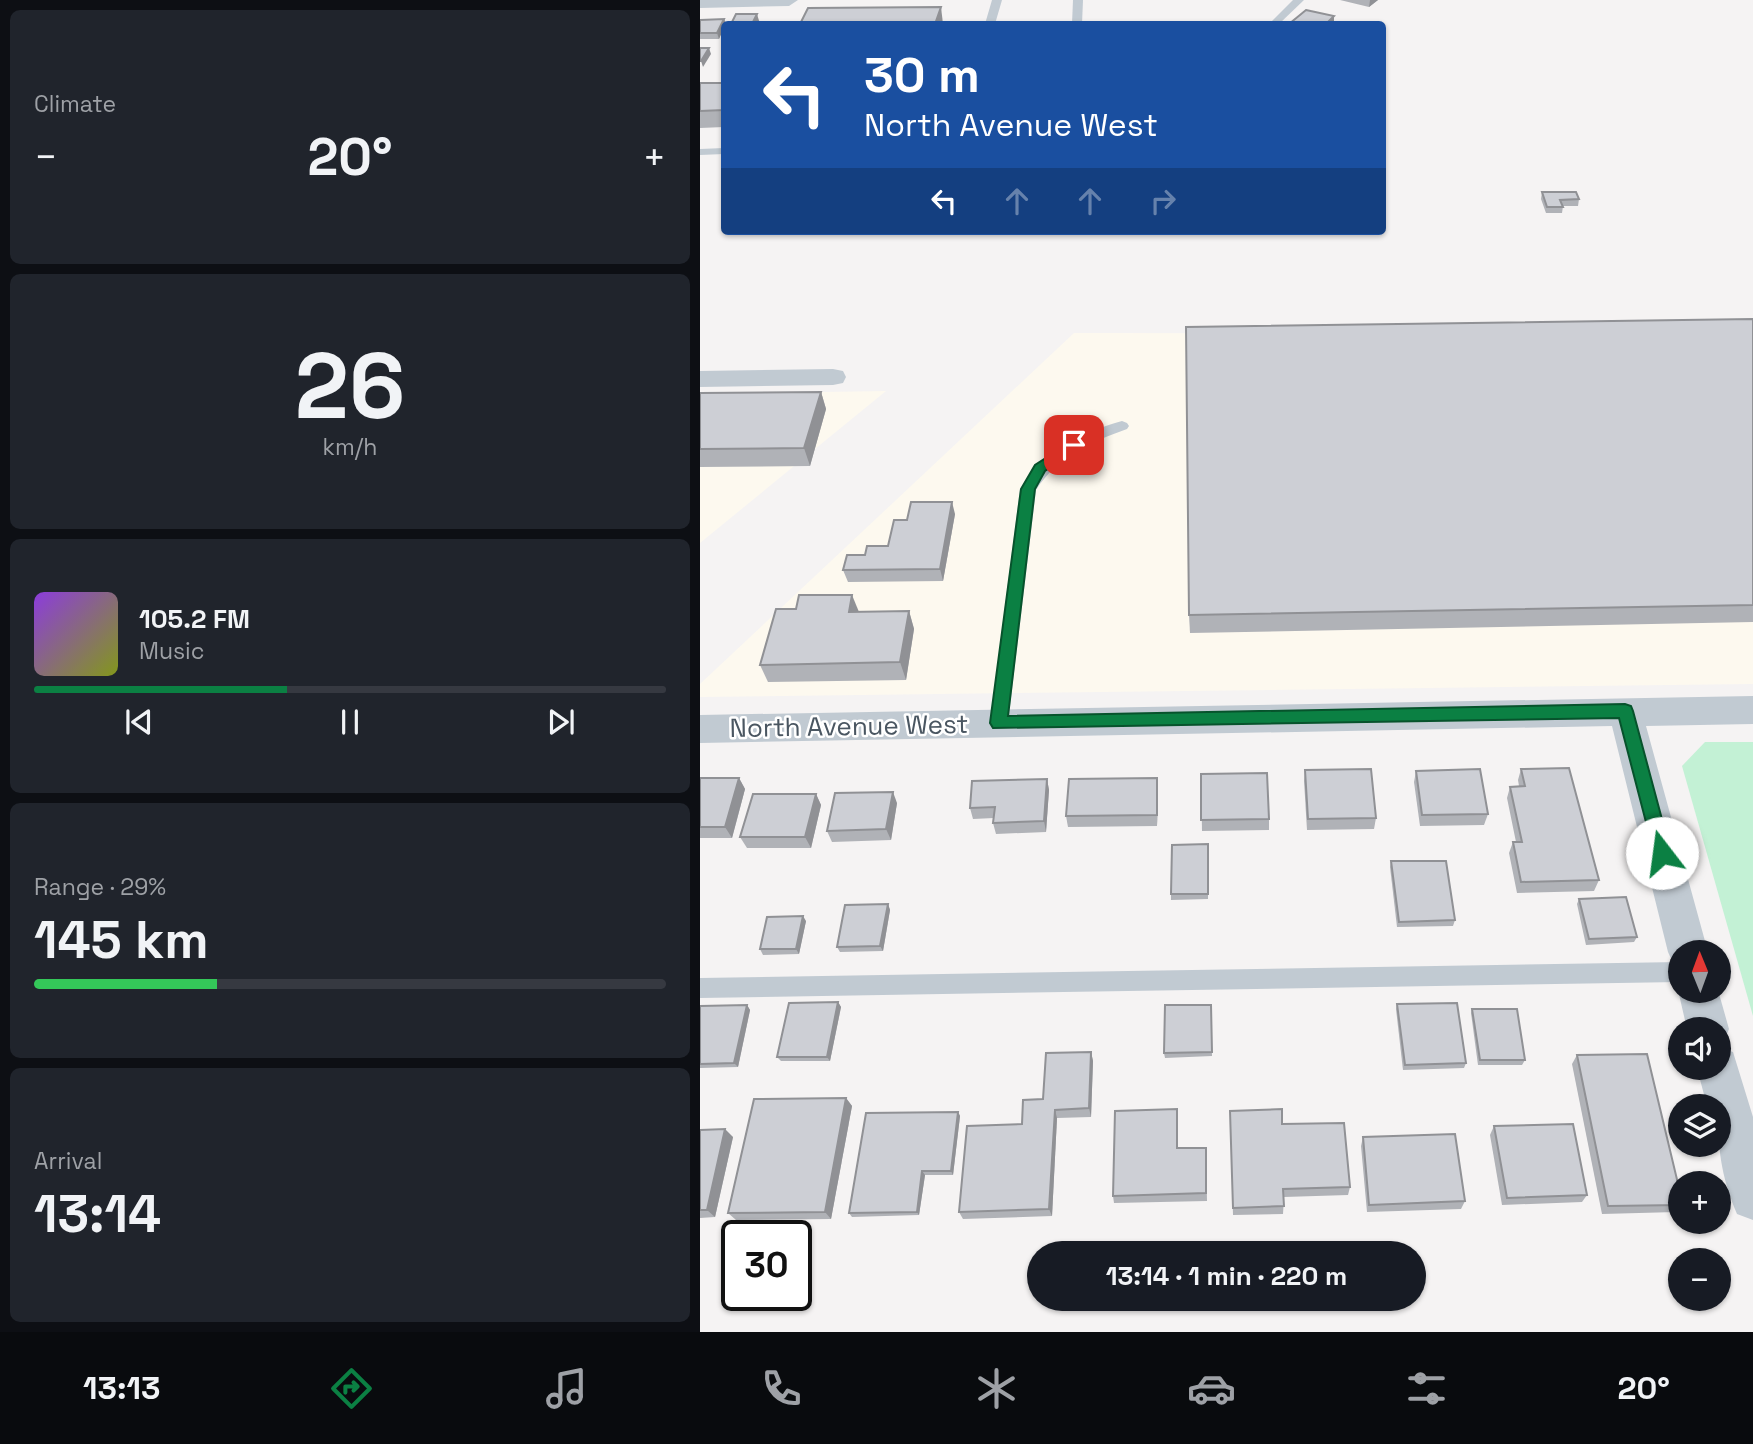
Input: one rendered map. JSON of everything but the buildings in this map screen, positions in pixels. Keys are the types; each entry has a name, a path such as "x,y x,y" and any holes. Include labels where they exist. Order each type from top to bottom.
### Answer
{"street":[{"path":"700,2 789,1"},
{"path":"700,379 833,377"},
{"name":"North Avenue West","path":"700,729 1753,710"},
{"path":"1625,711 1685,940"},
{"path":"1721,1080 1753,1198"}],"lane":[{"path":"991,21 997,0"},
{"path":"1077,21 1079,0"},
{"path":"1277,21 1299,0"},
{"path":"700,152 721,151"},
{"path":"999,723 1028,489 1040,468 1062,452 1087,438 1122,426"},
{"path":"700,988 1668,972"}],"shaded area":[{"path":"1074,333 1753,334 1753,684 700,697 700,684"},
{"path":"886,391 700,543 700,394"}],"green space":[{"path":"1705,742 1753,742 1753,1016 1682,766"}],"route":[{"path":"1074,445 1040,468 1028,489 999,723 1625,711 1662,853"}]}
